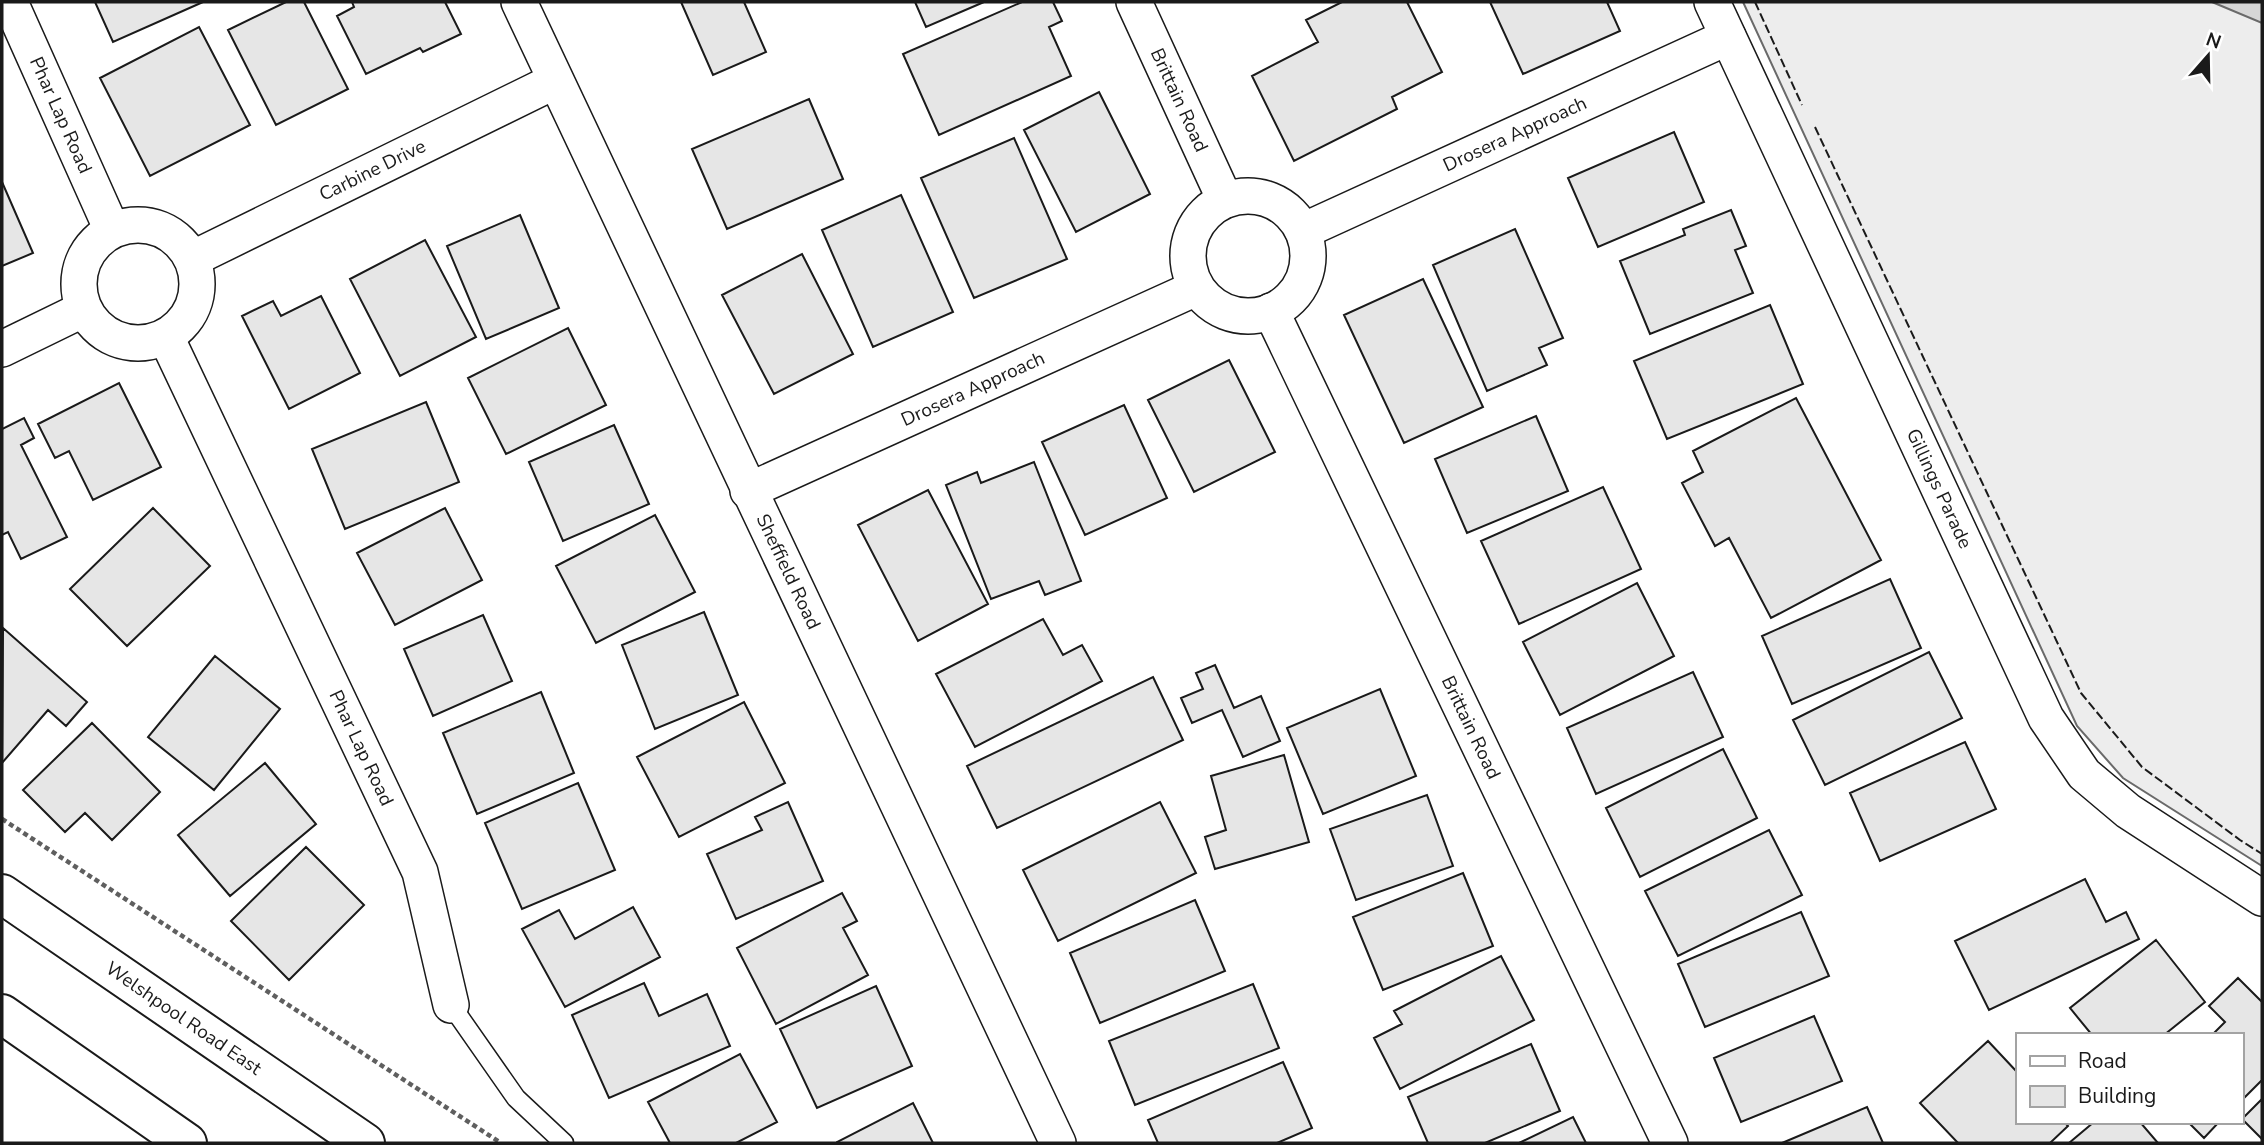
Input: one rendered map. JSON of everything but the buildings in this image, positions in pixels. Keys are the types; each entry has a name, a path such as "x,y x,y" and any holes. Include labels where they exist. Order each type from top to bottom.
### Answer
{"highway":[{"name":"Welshpool Road East","path":"2,894 365,1143"},
{"path":"2,1014 187,1143"}],"street":[{"name":"Phar Lap Road","path":"10,2 112,230"},
{"name":"Sheffield Road","path":"519,2 1058,1143"},
{"name":"Brittain Road","path":"1134,2 1225,200"},
{"name":"Gillings Parade","path":"1712,2 2046,718 2084,774 2128,811 2262,898"},
{"name":"Drosera Approach","path":"1303,231 1728,37"},
{"name":"Carbine Drive","path":"192,259 555,81"},
{"path":"1251,195 1276,202 1294,216 1303,231 1308,260 1301,284 1289,300 1271,312 1250,316 1236,315 1214,305 1196,288 1187,261 1190,237 1203,214 1225,200 1251,195"},
{"path":"128,225 158,228 172,235 184,246 192,259 197,274 194,303 188,317 166,337 151,342 119,340 105,333 84,309 79,291 80,273 86,255 97,241 112,230 128,225"},
{"name":"Drosera Approach","path":"748,491 1196,288"},
{"path":"2,349 84,309"},
{"name":"Brittain Road","path":"1271,312 1670,1143"},
{"name":"Phar Lap Road","path":"166,337 420,872 451,1005"}],"lane":[{"name":"Phar Lap Road","path":"451,1005 516,1098 564,1143"}],"path":[{"path":"2,819 501,1143"}],"shaded area":[{"path":"1743,2 2262,2 2262,866 2123,778 2077,726"},
{"path":"2212,2 2262,2 2262,23"}],"fence":[{"path":"1755,2 1802,105"},
{"path":"1815,127 2081,693 2142,767 2262,854"}]}
